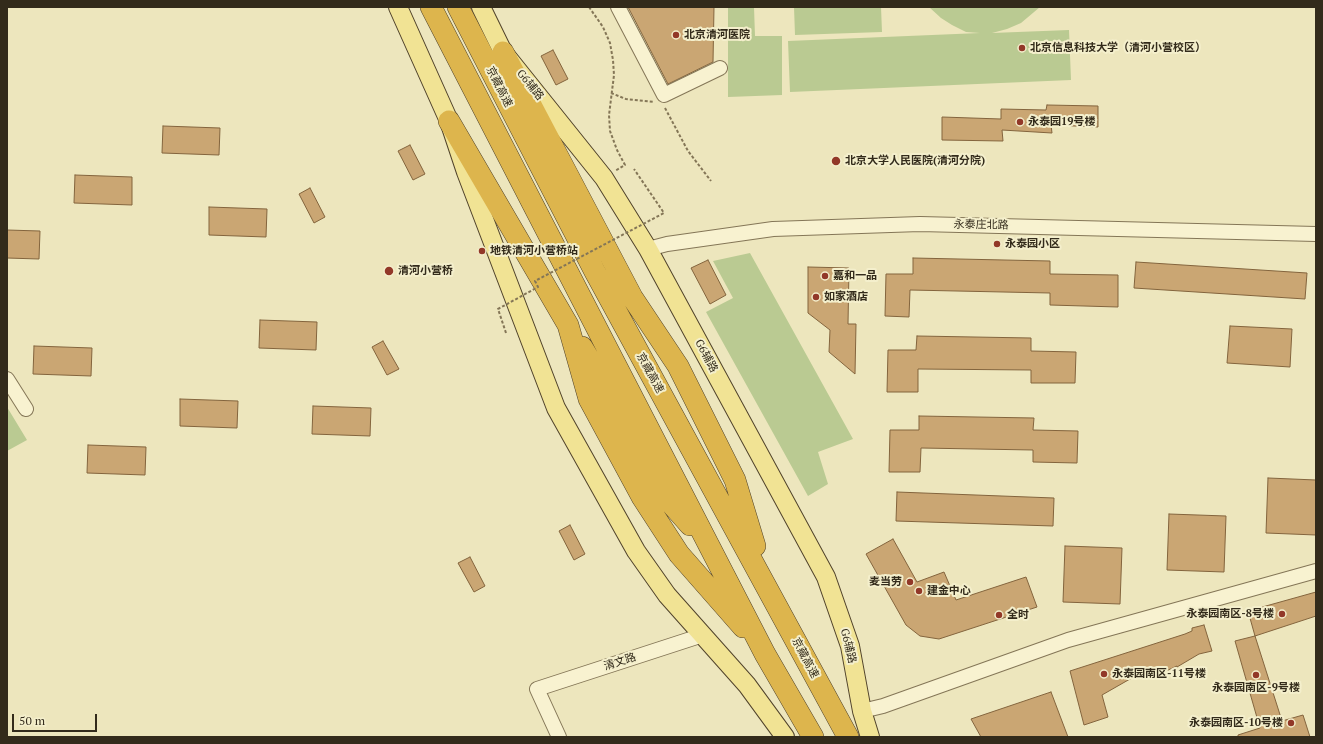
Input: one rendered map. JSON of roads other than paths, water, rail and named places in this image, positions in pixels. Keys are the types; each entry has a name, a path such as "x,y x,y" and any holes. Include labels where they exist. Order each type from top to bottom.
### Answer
{"highway":[{"path":"431,7 765,654 812,737"},
{"name":"京藏高速","path":"458,7 595,272 848,737"},
{"path":"503,52 632,297 678,366 735,480 766,585"},
{"path":"449,121 600,377 667,498 714,555"},
{"path":"568,325 589,399 642,497 679,554 765,654"}],"main road":[{"path":"398,7 449,121 466,172 556,408 636,551 667,595 747,686 785,737"},
{"name":"G6辅路","path":"481,7 503,52 604,178 648,249 826,577 850,646 862,711 870,737"}],"street":[{"path":"618,7 664,95 720,68"},
{"name":"永泰庄北路","path":"648,249 667,244 773,229 920,224 1316,234"},
{"path":"7,379 26,409"},
{"path":"862,711 883,706 1068,640 1316,571"},
{"name":"清文路","path":"559,737 537,689 703,635"}],"place":[{"name":"北京清河医院","path":"676,35"},
{"name":"北京信息科技大学（清河小营校区）","path":"1022,48"},
{"name":"永泰园19号楼","path":"1020,122"},
{"name":"北京大学人民医院(清河分院)","path":"836,161"},
{"name":"永泰园小区","path":"997,244"},
{"name":"地铁清河小营桥站","path":"482,251"},
{"name":"清河小营桥","path":"389,271"},
{"name":"嘉和一品","path":"825,276"},
{"name":"如家酒店","path":"816,297"},
{"name":"麦当劳","path":"910,582"},
{"name":"建金中心","path":"919,591"},
{"name":"永泰园南区-8号楼","path":"1282,614"},
{"name":"全时","path":"999,615"},
{"name":"永泰园南区-11号楼","path":"1104,674"},
{"name":"永泰园南区-9号楼","path":"1256,675"},
{"name":"永泰园南区-10号楼","path":"1291,723"}]}
